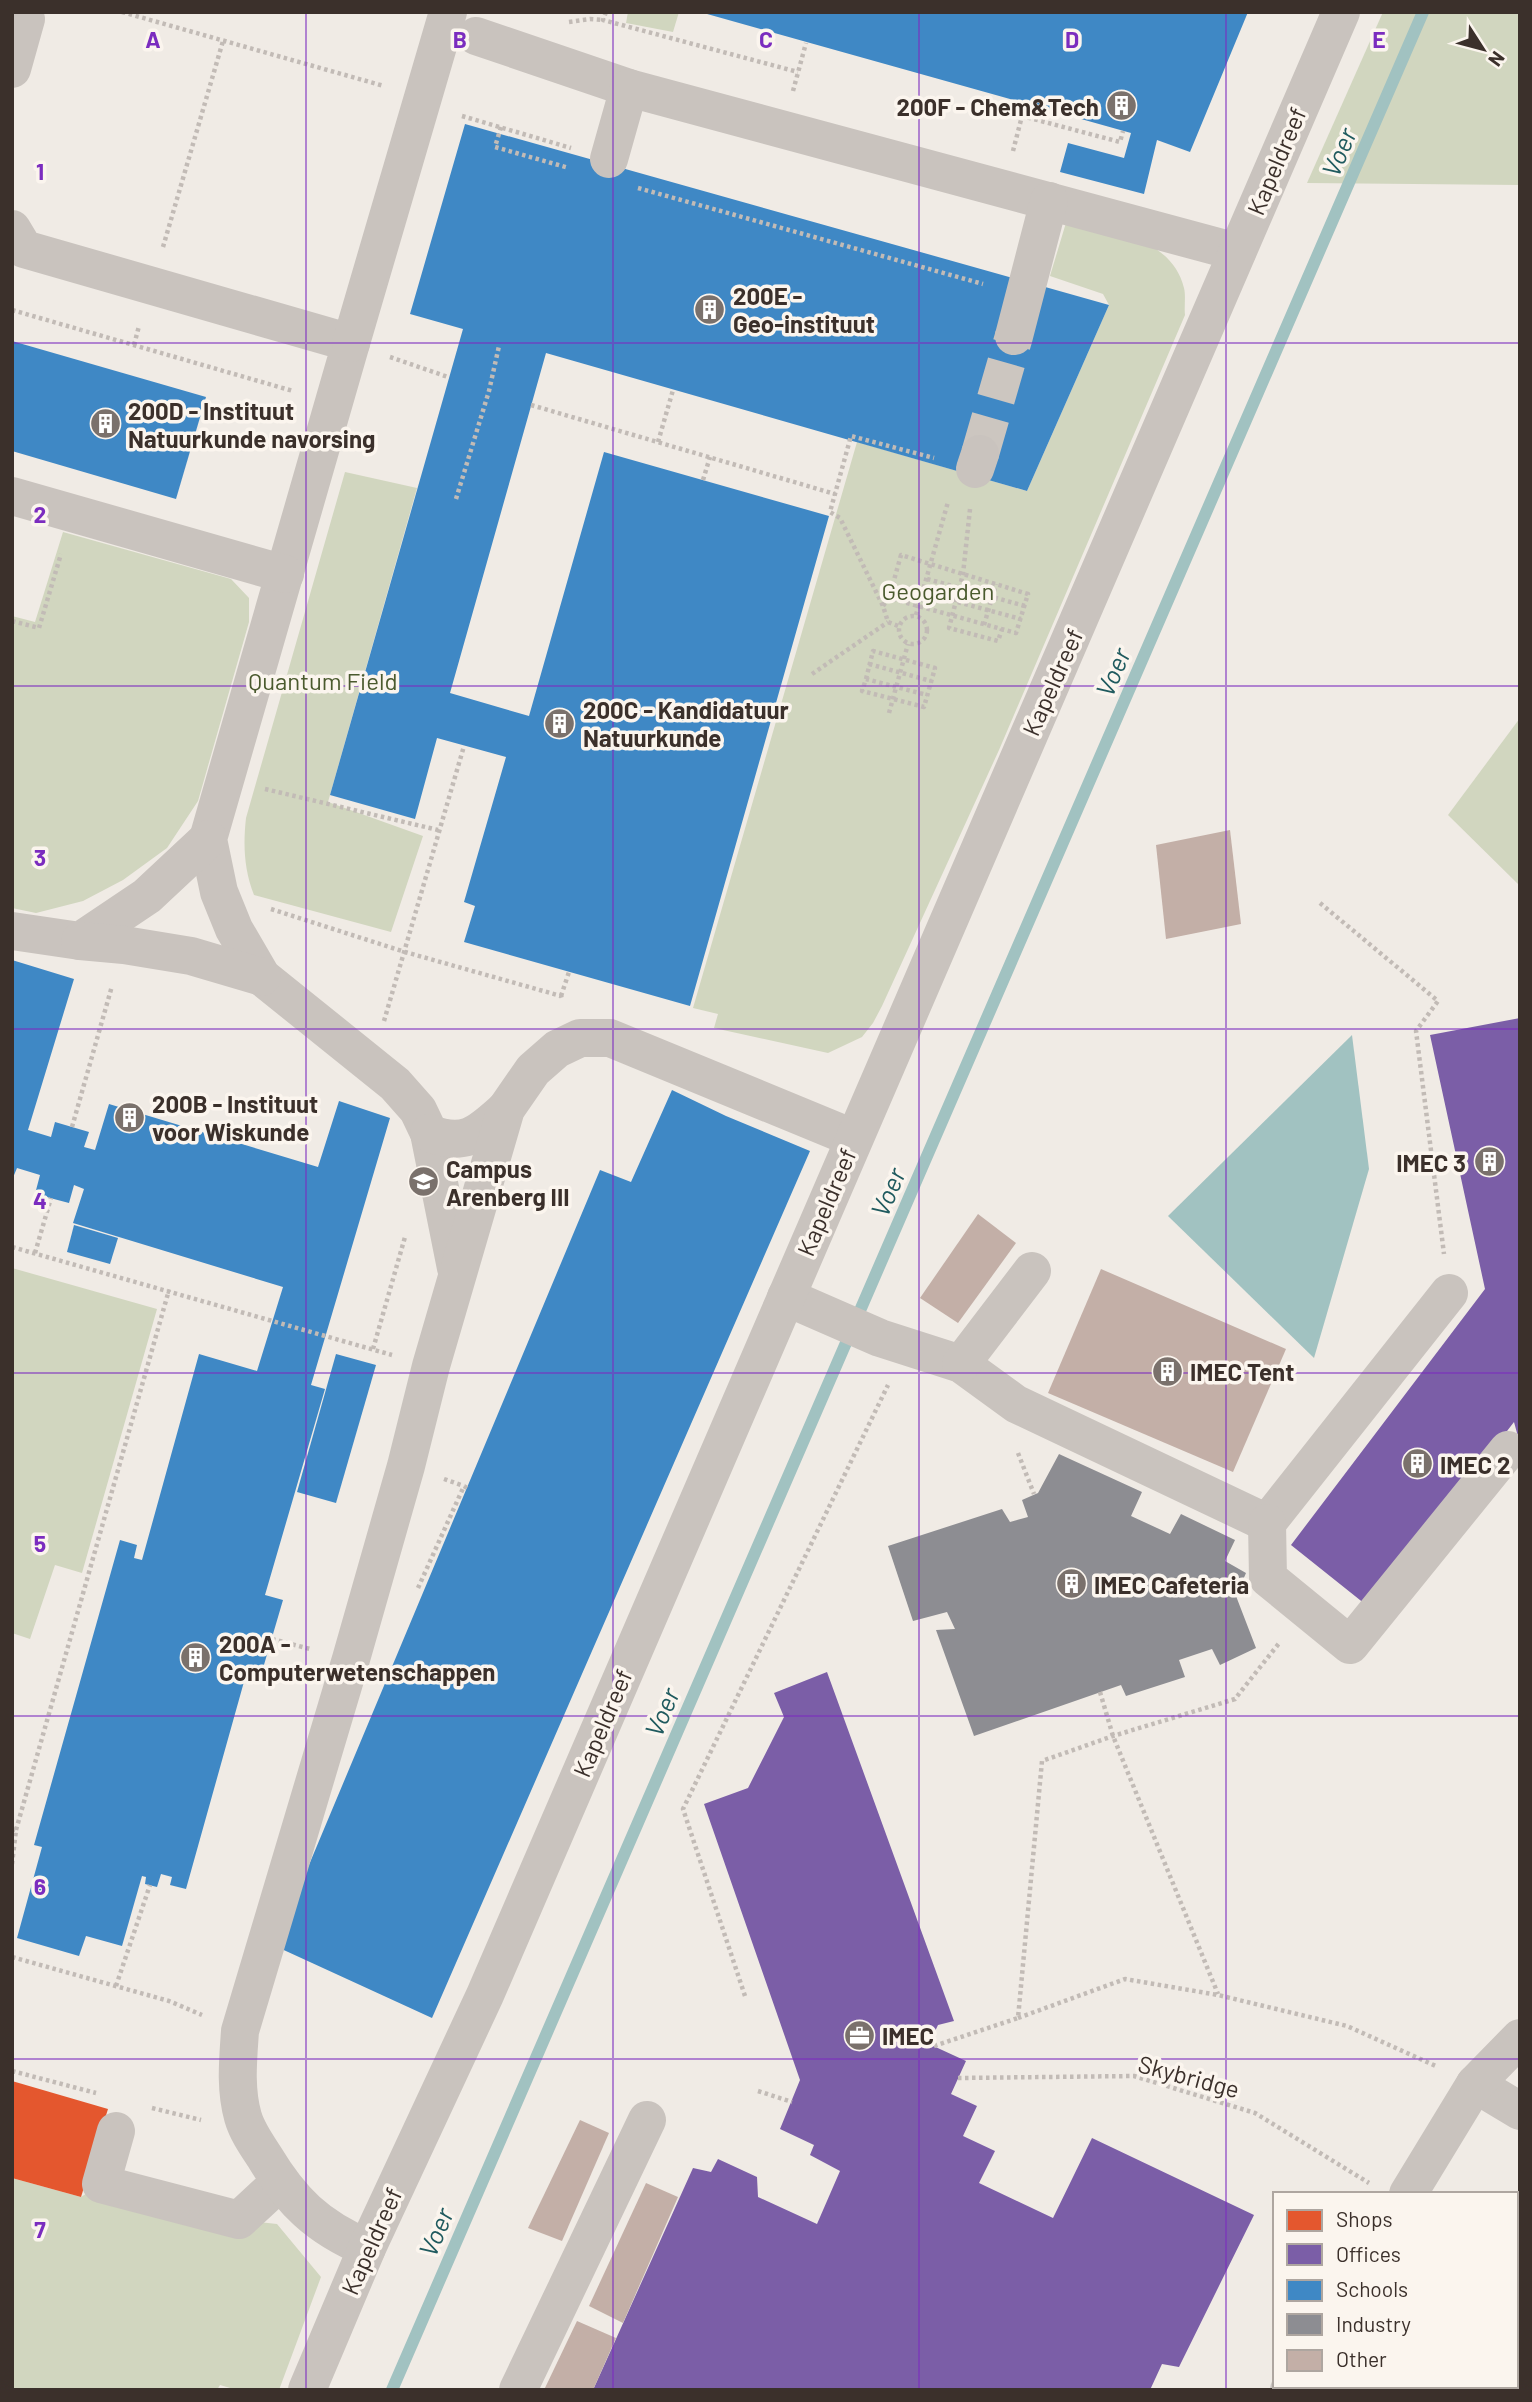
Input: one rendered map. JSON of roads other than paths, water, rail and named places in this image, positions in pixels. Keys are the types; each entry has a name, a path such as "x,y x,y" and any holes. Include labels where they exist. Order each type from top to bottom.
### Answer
{"street":[{"name":"Kapeldreef","path":"307,2390 366,2248 485,1995 1341,12"},
{"path":"12,69 26,19"},
{"path":"457,1275 429,1133 418,1110 395,1084 262,977 234,929 219,892 208,839 421,101 462,24 629,88 1237,252"},
{"path":"604,171 629,88"},
{"path":"1014,337 1049,201"},
{"path":"12,229 24,249 351,343"},
{"path":"12,496 285,574"},
{"path":"80,940 147,896 208,839"},
{"path":"12,931 124,944 191,956 262,977"},
{"path":"429,1133 447,1140 477,1134 506,1109 533,1070 557,1049 580,1038 610,1038 853,1138"},
{"path":"366,2248 338,2236 304,2209 280,2182 248,2130 237,2081 240,2031 407,1466 457,1275 506,1109"},
{"path":"961,1364 1032,1271"},
{"path":"1449,1293 1267,1522 1268,1578 1350,1645 1508,1450"},
{"path":"786,1297 894,1342 961,1364 1016,1404 1267,1522"},
{"path":"1392,2190 1475,2084 1520,2038"},
{"path":"1475,2084 1520,2111"},
{"path":"518,2390 647,2120"},
{"path":"116,2131 101,2184 239,2220 280,2182"}],"water":[{"path":"1352,1035 1369,1169 1314,1358 1168,1216"}],"waterway":[{"name":"Voer","path":"392,2390 1423,12"}],"tunnel":[{"path":"980,454 1014,336"}],"place":[{"name":"200F - Chem&Tech","path":"1122,106"},
{"name":"200E - Geo-instituut","path":"710,309"},
{"name":"200D - Instituut Natuurkunde navorsing","path":"105,424"},
{"name":"200C - Kandidatuur Natuurkunde","path":"560,723"},
{"name":"200B - Instituut voor Wiskunde","path":"129,1117"},
{"name":"IMEC 3","path":"1489,1162"},
{"name":"Campus Arenberg III","path":"423,1182"},
{"name":"IMEC Tent","path":"1167,1371"},
{"name":"IMEC 2","path":"1417,1464"},
{"name":"IMEC Cafeteria","path":"1071,1584"},
{"name":"200A - Computerwetenschappen","path":"196,1657"},
{"name":"IMEC","path":"859,2035"}],"park label":[{"name":"Geogarden","path":"938,590"},
{"name":"Quantum Field","path":"323,680"}]}
